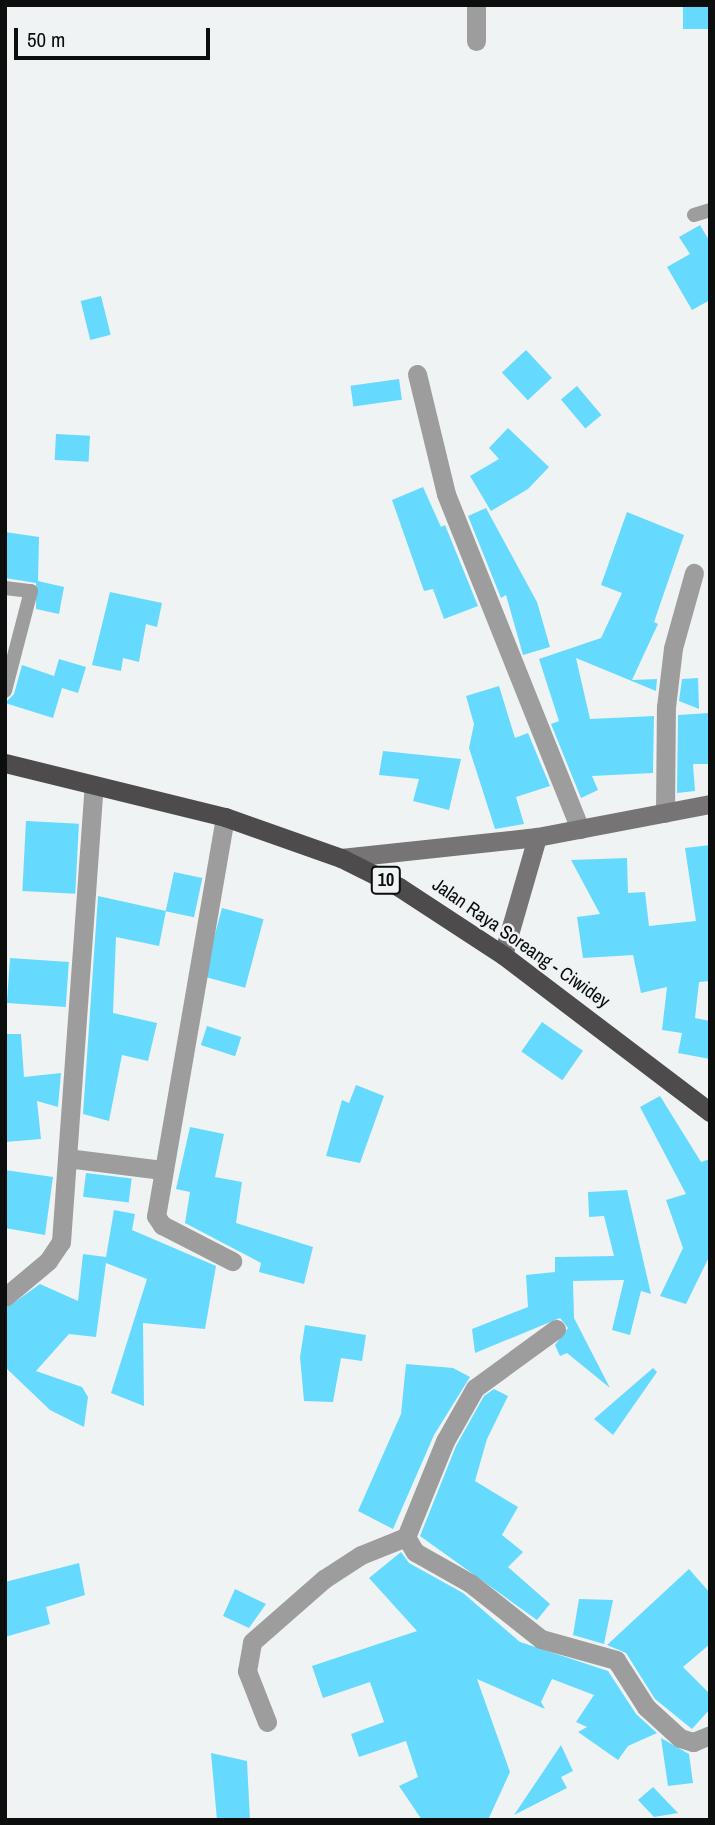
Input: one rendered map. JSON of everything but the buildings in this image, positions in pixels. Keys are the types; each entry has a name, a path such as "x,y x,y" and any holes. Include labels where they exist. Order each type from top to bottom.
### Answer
{"highway":[{"name":"Jalan Raya Soreang - Ciwidey","path":"5,763 225,817 341,858 399,887 503,955 710,1112"}],"main road":[{"path":"341,858 537,837 710,804"},
{"path":"503,955 537,837"}],"street":[{"path":"476,5 476,40"},
{"path":"417,374 446,494 580,829"},
{"path":"665,813 666,707 673,648 694,573"},
{"path":"5,1297 48,1261 61,1242 94,785"},
{"path":"225,817 156,1216 162,1225 232,1261"},
{"path":"68,1158 162,1170"},
{"path":"267,1722 247,1671 252,1642 324,1579 361,1555 405,1537 445,1441 475,1388 555,1329"},
{"path":"405,1537 415,1552 481,1591 541,1639 616,1660 646,1707 681,1738 693,1742 710,1735"}],"lane":[{"path":"694,215 710,210"},
{"path":"5,588 31,591 5,691"}]}
